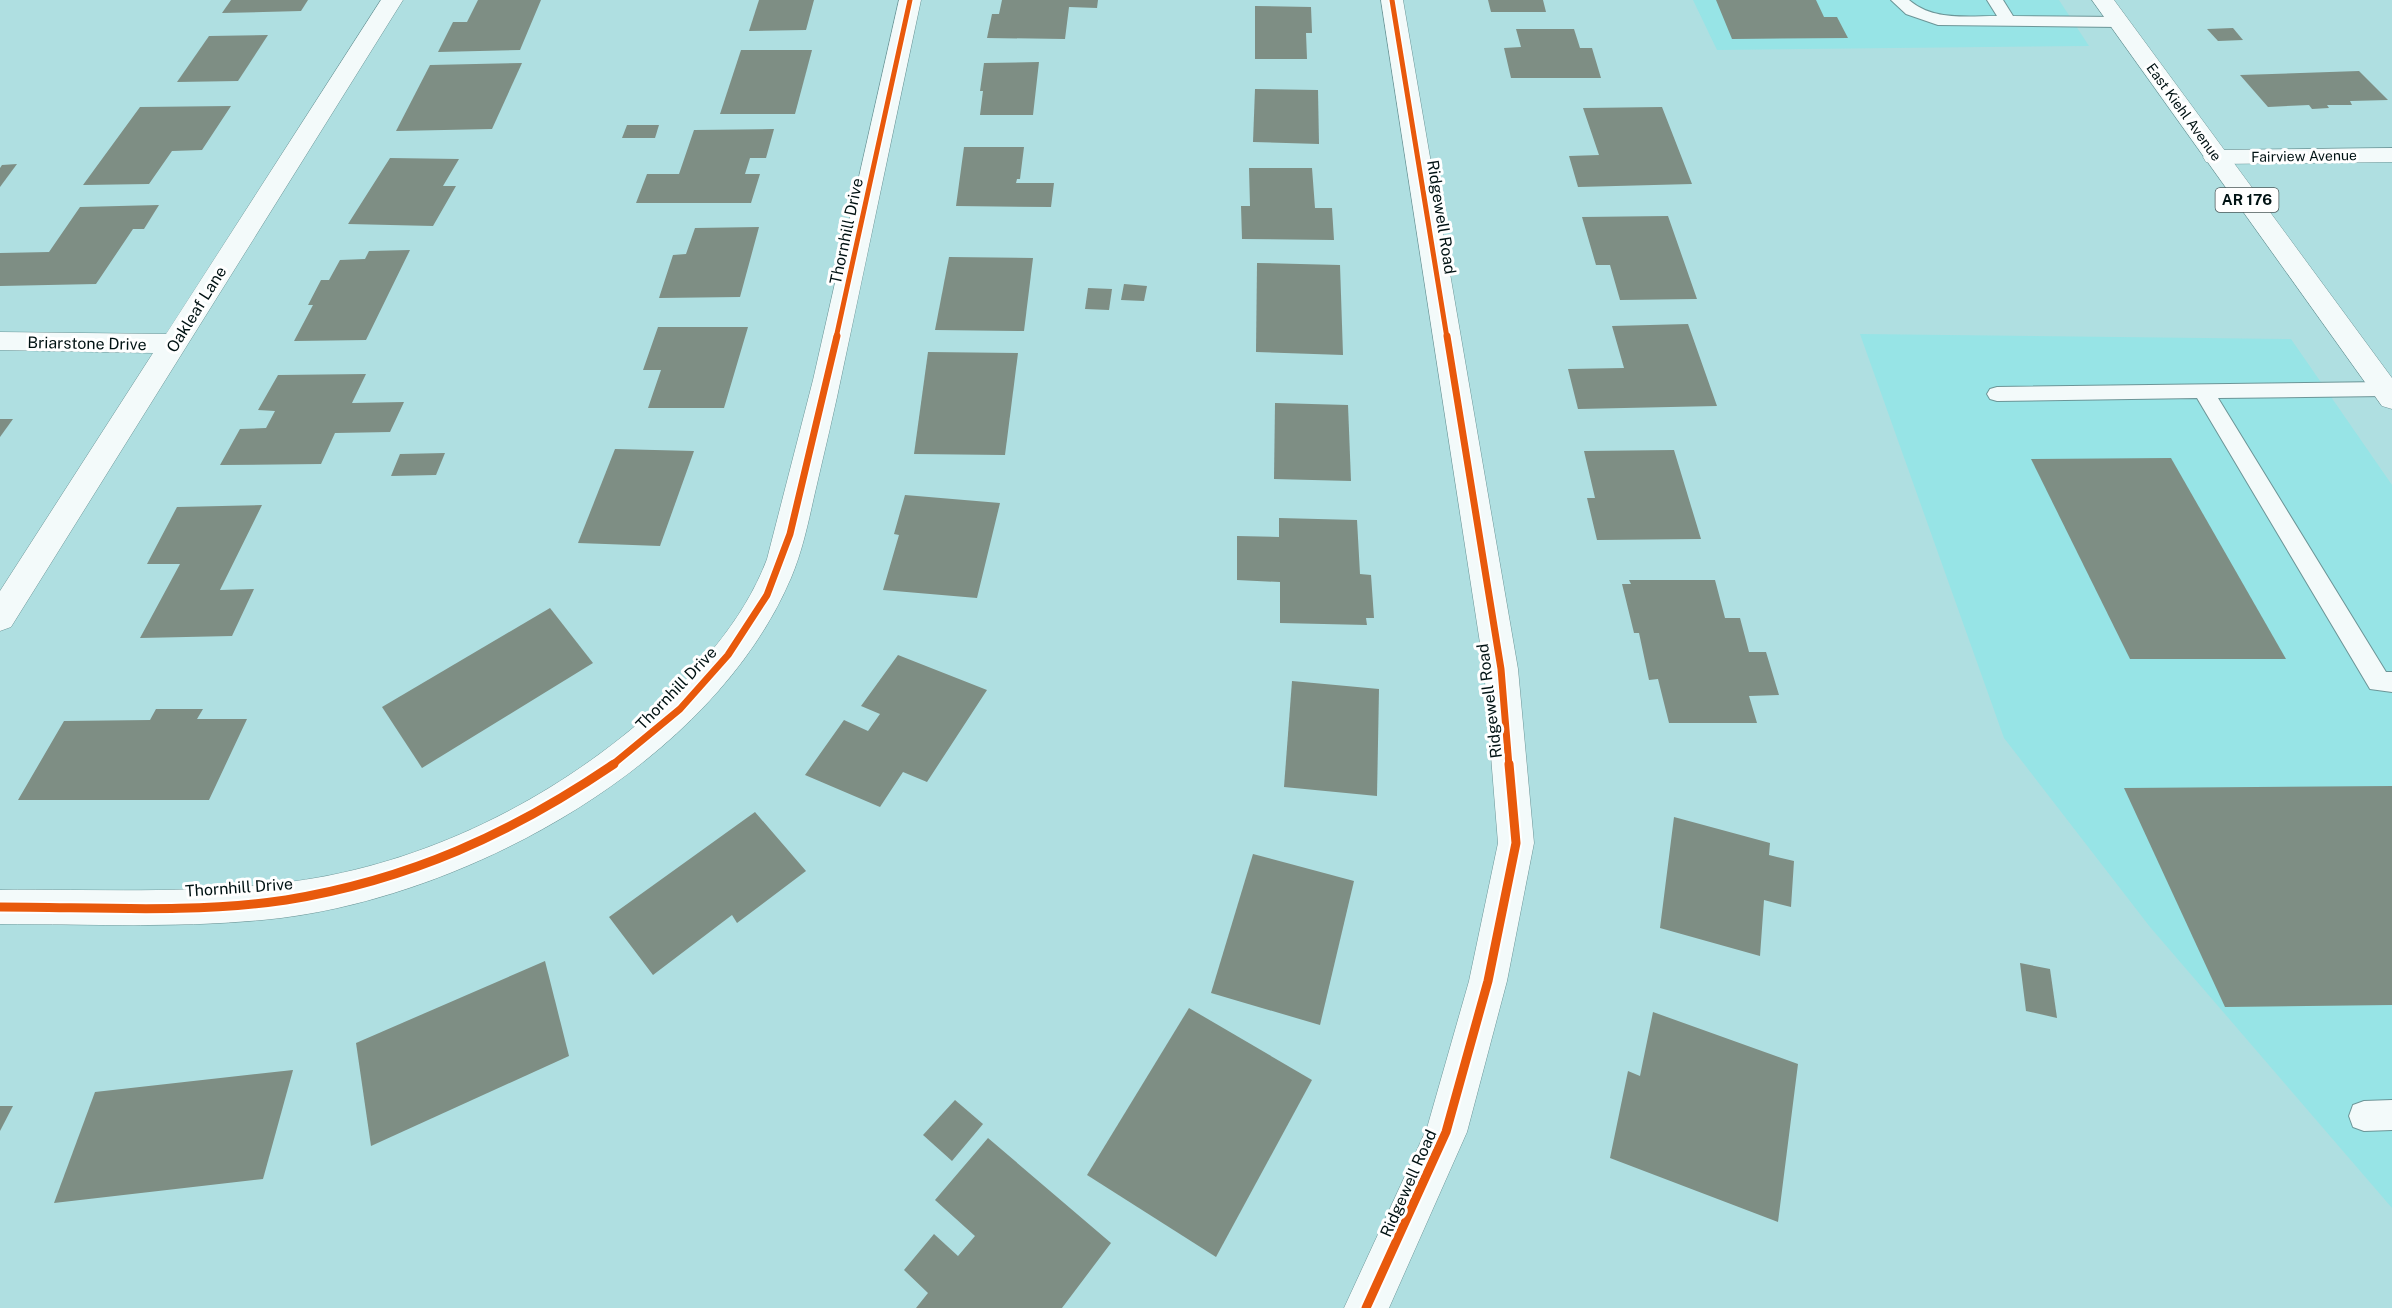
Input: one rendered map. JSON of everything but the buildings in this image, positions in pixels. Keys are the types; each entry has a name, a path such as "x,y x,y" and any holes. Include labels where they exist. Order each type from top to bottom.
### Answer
{"street":[{"name":"Oakleaf Lane","path":"0,618 392,0"},
{"name":"Thornhill Drive","path":"0,907 221,904 285,900 348,888 444,859 535,817 615,765 663,726 723,661 767,595 786,552 811,451 910,0"},
{"name":"Ridgewell Road","path":"1365,1308 1446,1132 1488,981 1516,843 1501,669 1392,0"},
{"name":"East Kiehl Avenue","path":"2103,0 2388,394"},
{"name":"Fairview Avenue","path":"2216,157 2392,155"},
{"name":"Briarstone Drive","path":"0,341 173,344"}],"lane":[{"path":"1899,0 1912,11 1938,20 2119,22"},
{"path":"1995,0 2008,21"},
{"path":"2203,391 2379,682 2392,682"},
{"path":"1997,394 2203,391 2388,394"}],"shaded area":[{"path":"1693,0 2059,0 2089,46 1717,50"},
{"path":"1860,334 2291,339 2392,485 2392,1208 2150,927 2004,738"}],"cycle path":[{"path":"0,907 214,906 284,900 353,887 424,866 493,837 560,801 623,758 680,709 728,655 767,595 782,559 827,380 910,0"},
{"path":"1366,1308 1446,1132 1488,981 1516,843 1501,669 1392,0"}]}
